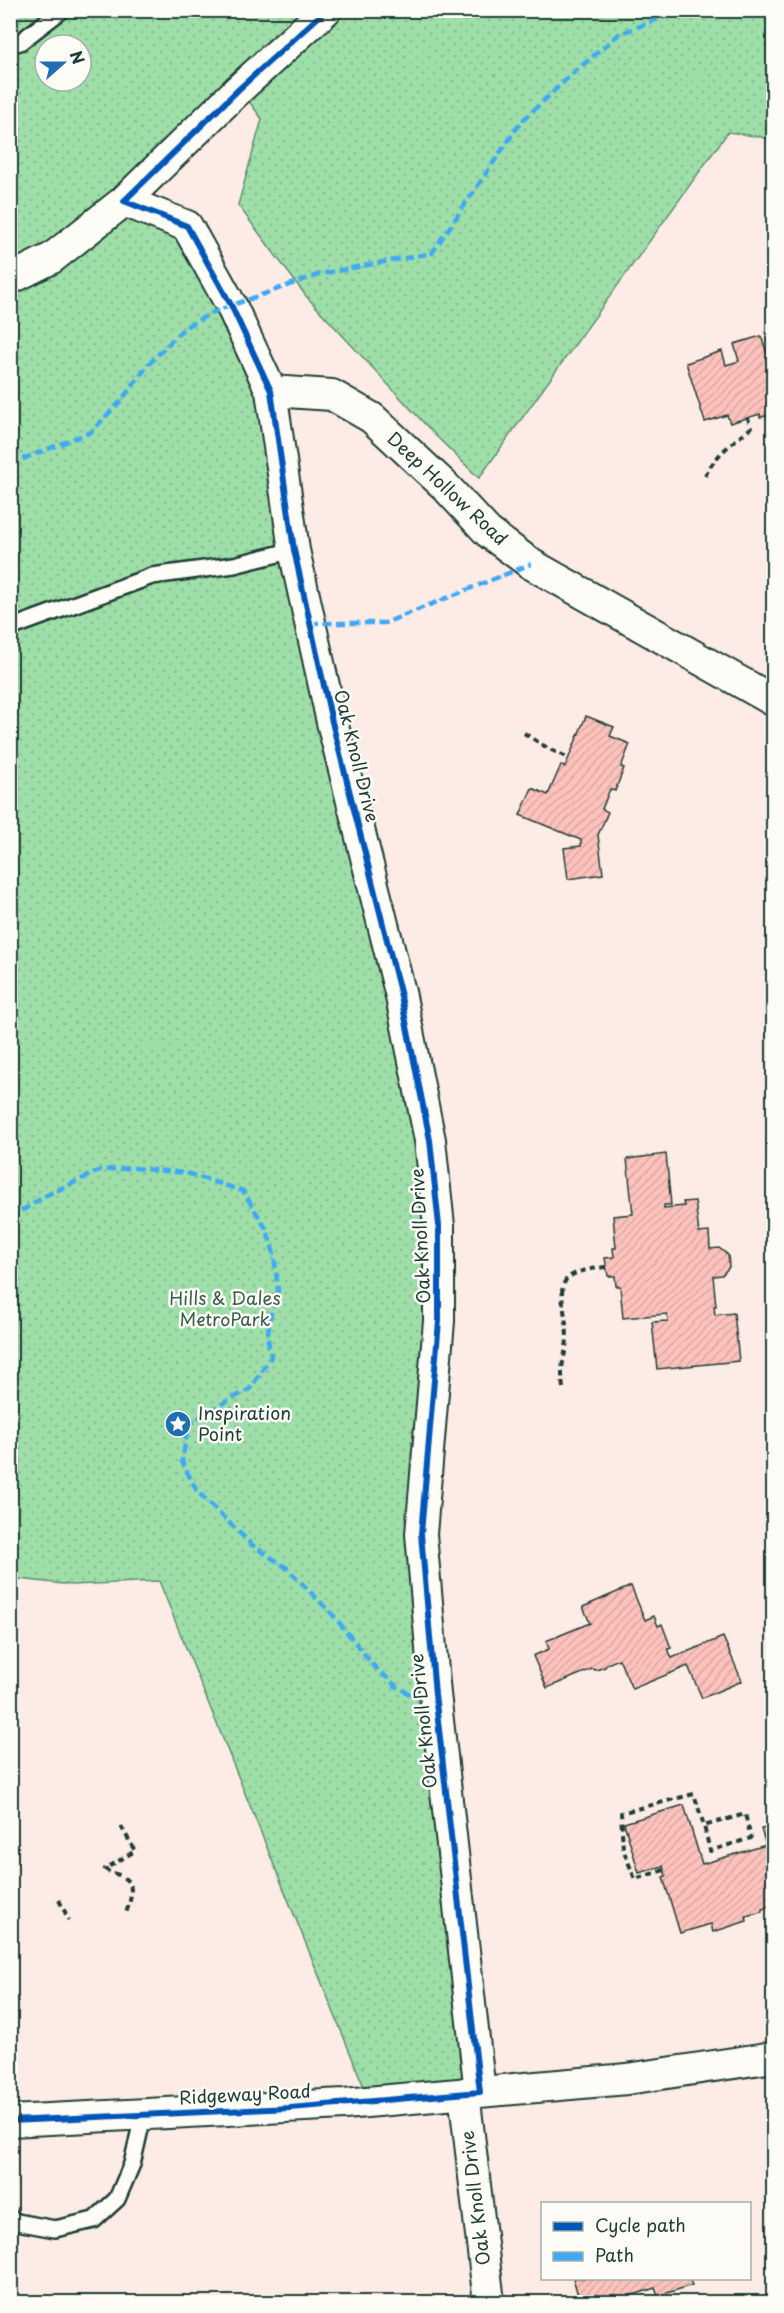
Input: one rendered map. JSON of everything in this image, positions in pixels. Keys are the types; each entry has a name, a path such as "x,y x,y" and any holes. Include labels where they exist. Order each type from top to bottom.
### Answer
{"street":[{"path":"10,279 51,258 124,201 326,10"},
{"name":"Oak Knoll Drive","path":"124,201 187,226 231,305 271,392 294,550 332,722 400,992 430,1140 439,1226 439,1321 421,1534 489,2302"},
{"name":"Deep Hollow Road","path":"271,392 332,395 372,418 445,486 488,532 531,564 774,701"},
{"name":"Ridgeway Road","path":"10,2121 345,2104 627,2079 774,2057"}],"lane":[{"path":"10,45 20,42 62,10"},
{"path":"10,628 152,576 234,565 294,550"},
{"path":"10,2218 17,2222 55,2229 94,2220 117,2199 132,2164 143,2116"}],"path":[{"path":"705,476 711,463 724,448 751,428 748,418"},
{"path":"524,733 549,749 569,758"},
{"path":"563,1388 562,1367 567,1345 562,1287 571,1274 581,1269 607,1267"},
{"path":"664,1870 635,1879 623,1849 621,1813 694,1794 710,1851 751,1838 745,1814 704,1826"},
{"path":"121,1826 135,1851 105,1869 121,1876 129,1883 132,1890 126,1913"},
{"path":"59,1900 69,1920"}],"green space":[{"name":"Hills & Dales MetroPark","path":"11,11 773,11 773,139 728,132 479,478 435,435 306,296 238,205 262,119 240,89 125,201 187,226 271,391 430,1140 428,1442 480,2092 370,2102 159,1581 72,1585 11,1578"}],"building":[{"path":"761,336 767,353 774,351 774,417 770,419 766,416 760,417 760,414 730,423 727,415 705,422 686,363 722,351 726,365 739,361 734,344"},
{"path":"586,716 614,727 610,736 630,744 615,791 610,789 602,809 608,812 598,835 603,874 568,879 564,848 581,846 581,840 520,815 532,788 548,795 561,765 565,767"},
{"path":"666,1154 671,1205 664,1205 664,1208 684,1206 683,1202 695,1201 699,1233 709,1232 710,1249 719,1248 728,1255 729,1267 722,1275 713,1276 716,1306 714,1306 715,1315 734,1313 739,1361 657,1369 652,1322 668,1321 667,1314 623,1318 620,1286 616,1286 615,1276 608,1276 605,1258 614,1257 613,1248 616,1248 613,1216 633,1214 627,1159"},
{"path":"631,1586 645,1620 654,1616 658,1626 662,1624 671,1648 668,1649 672,1658 723,1637 742,1681 702,1698 688,1666 632,1689 619,1659 605,1667 592,1669 547,1688 533,1656 549,1649 546,1641 590,1623 583,1607"},
{"path":"684,1805 702,1864 766,1845 761,1829 774,1826 774,1905 762,1909 762,1912 746,1916 747,1921 713,1932 711,1924 680,1933 663,1877 666,1876 663,1866 639,1873 624,1823"},
{"path":"574,2280 690,2280 692,2285 658,2296 655,2288 627,2297 628,2301 623,2302 586,2302 585,2297 579,2299"}],"marked path":[{"path":"10,464 91,432 120,402 149,364 185,327 216,311 320,274 432,253 521,122 619,34 682,10"},
{"path":"310,623 385,623 531,564"},
{"path":"10,1218 47,1195 101,1170 134,1168 186,1173 243,1191 267,1230 274,1254 278,1291 269,1320 268,1340 271,1357 250,1389 205,1413 188,1426 182,1462 197,1491 252,1545 287,1568 333,1615 373,1665 396,1686 413,1696"}],"cycle path":[{"path":"10,2121 290,2108 480,2092 435,1694 421,1534 439,1321 439,1226 430,1140 400,992 332,722 294,550 271,391 231,305 187,226 124,201 239,89 326,10"}],"place":[{"name":"Inspiration Point","path":"178,1424"}]}
